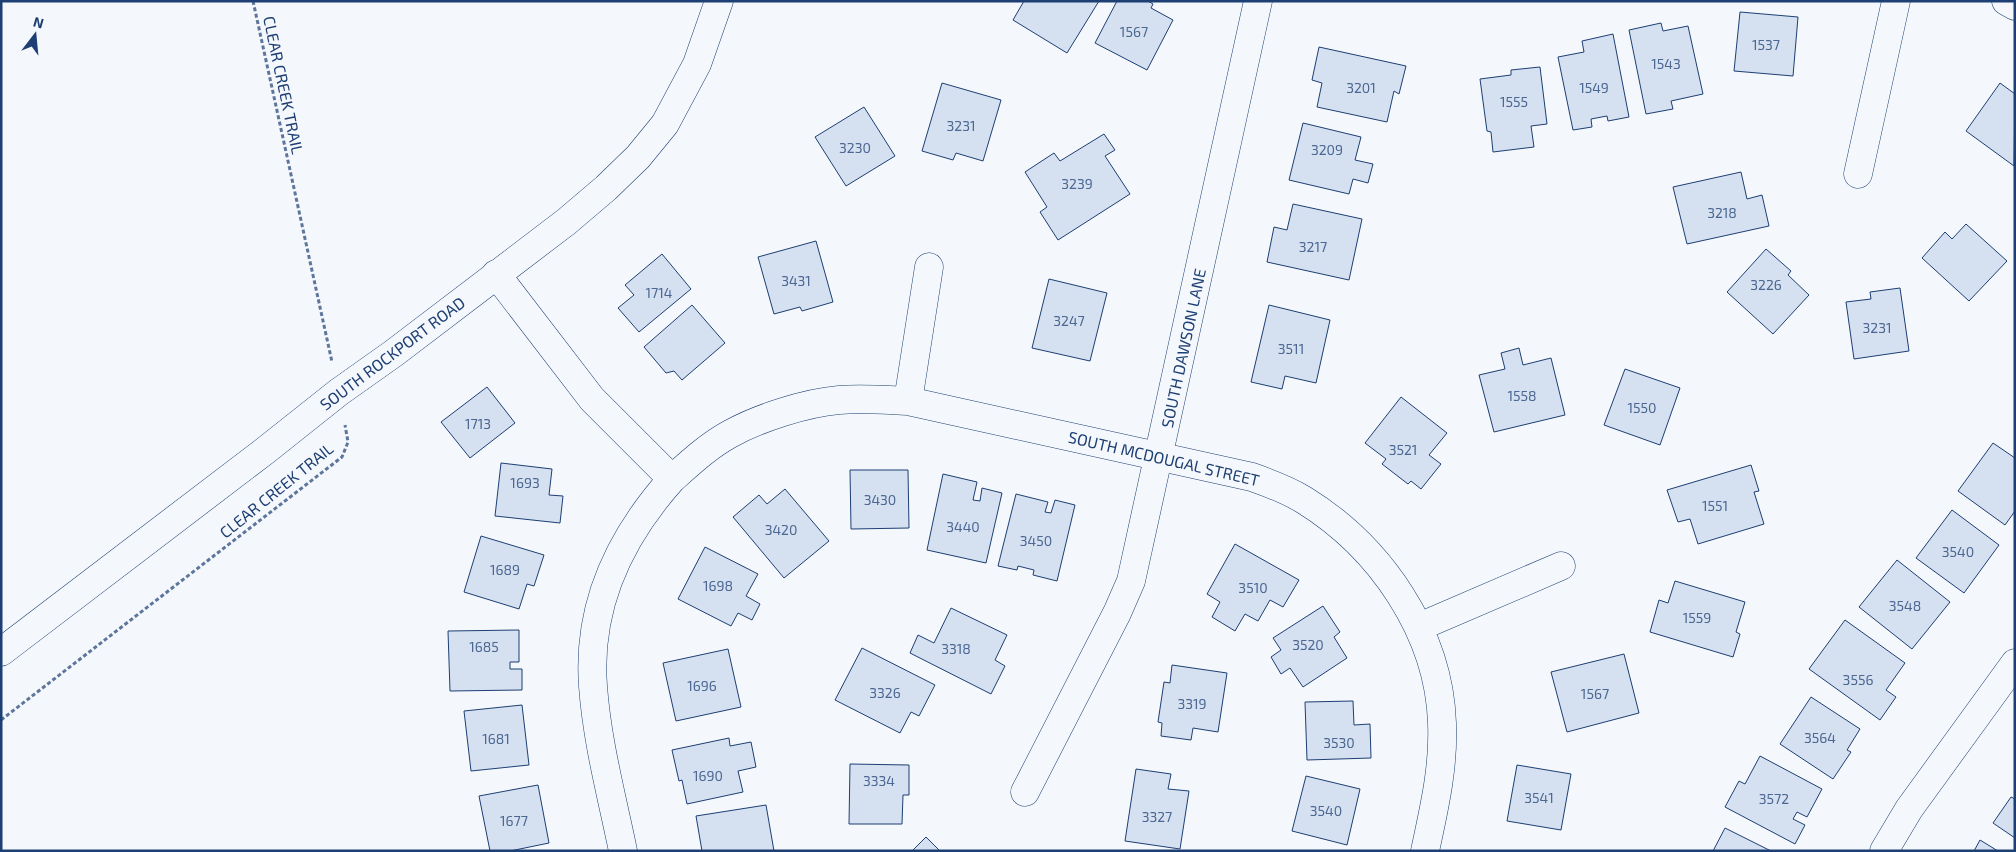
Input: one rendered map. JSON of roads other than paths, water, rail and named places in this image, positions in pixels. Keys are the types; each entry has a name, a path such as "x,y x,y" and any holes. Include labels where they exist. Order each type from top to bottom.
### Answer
{"street":[{"name":"SOUTH ROCKPORT ROAD","path":"1,652 339,392 394,353 566,222 606,188 638,157 665,124 697,64 719,1"},
{"name":"SOUTH DAWSON LANE","path":"1025,792 1117,613 1131,581 1160,456 1258,1"},
{"path":"1858,174 1896,1"},
{"path":"2006,1 2015,6"},
{"path":"908,401 929,267"},
{"path":"496,274 592,399 672,479"},
{"name":"SOUTH MCDOUGAL STREET","path":"623,851 597,723 593,685 593,648 598,619 605,590 616,562 649,505 672,479 699,455 729,434 806,405 838,400 872,399 908,401 1252,477 1303,499 1336,523 1368,551 1392,583 1419,628 1430,656 1442,721 1441,762 1424,851"},
{"path":"1419,628 1561,566"},
{"path":"1884,851 1909,809 2015,663"}]}
